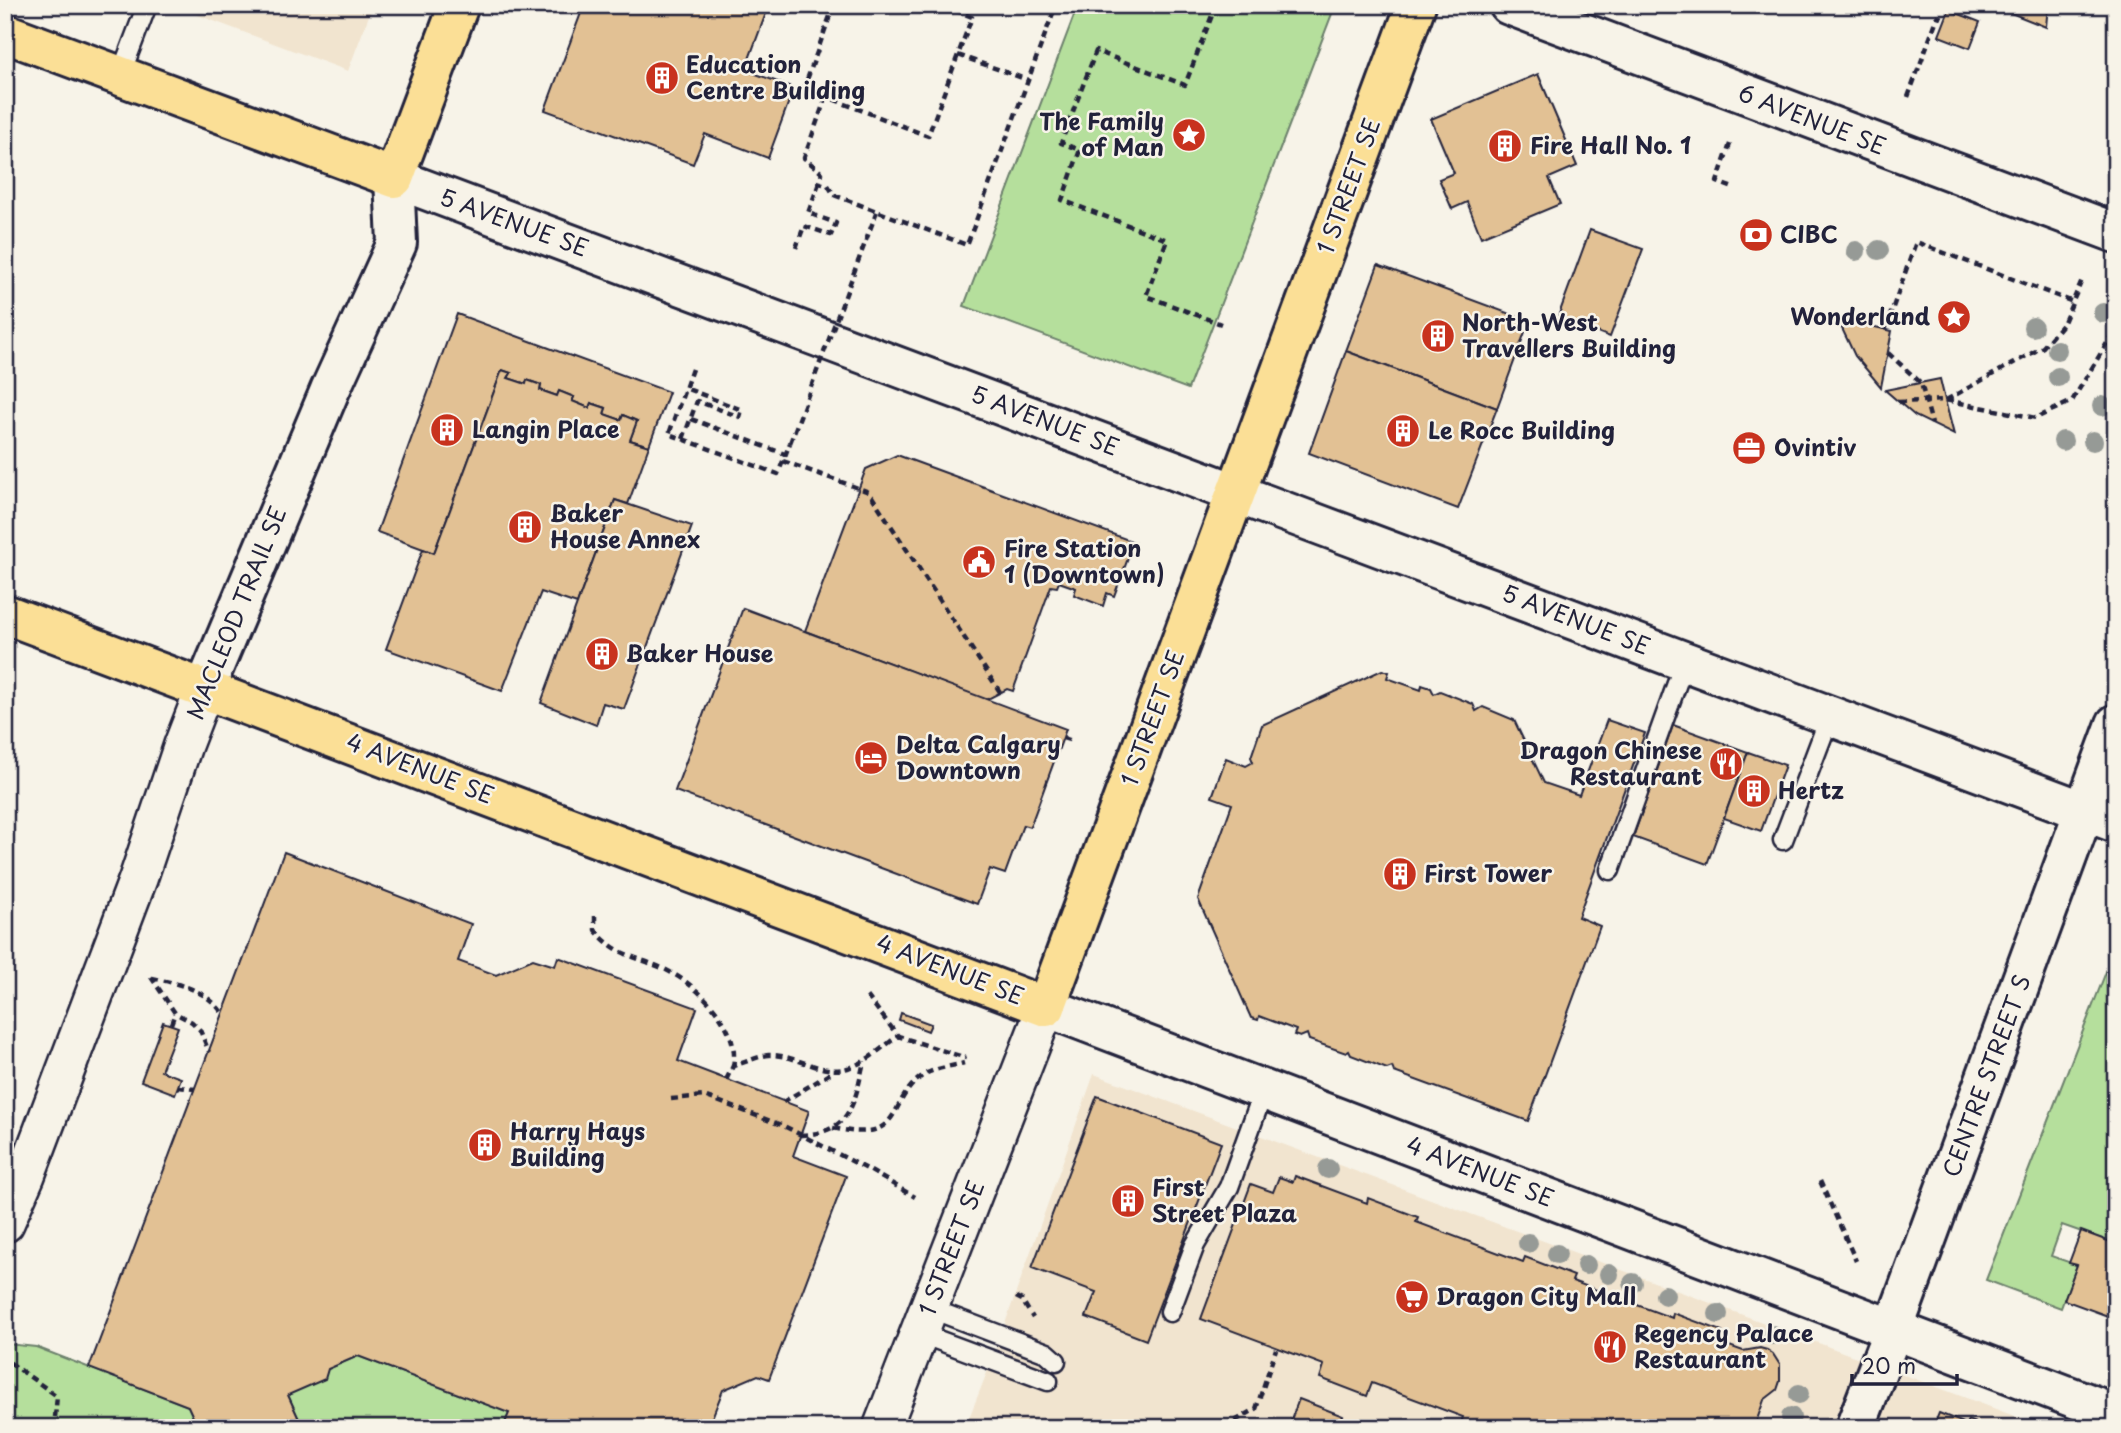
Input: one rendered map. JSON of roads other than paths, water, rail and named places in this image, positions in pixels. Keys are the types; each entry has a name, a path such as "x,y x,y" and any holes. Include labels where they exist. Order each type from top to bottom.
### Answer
{"main road":[{"name":"MACLEOD TRAIL SE","path":"205,688 330,390 397,243 394,178 459,5"},
{"name":"1 STREET SE","path":"1046,1007 1416,5"},
{"name":"6 AVENUE SE","path":"1509,5 2116,233"},
{"name":"5 AVENUE SE","path":"5,33 2100,817"},
{"name":"4 AVENUE SE","path":"5,614 2116,1414"},
{"name":"CENTRE STREET S","path":"1855,1428 2100,817 2116,724"}],"street":[{"name":"MACLEOD TRAIL SE","path":"5,1223 26,1175 133,892 205,688"},
{"name":"1 STREET SE","path":"882,1428 1046,1007"}],"lane":[{"path":"120,76 147,5"},
{"path":"1610,870 1685,662"},
{"path":"1783,840 1830,716"},
{"path":"1170,1312 1195,1245 1229,1187 1264,1090"},
{"path":"924,1321 1047,1353 1056,1361"},
{"path":"924,1321 1048,1381"}],"place":[{"name":"Education Centre Building","path":"662,78"},
{"name":"The Family of Man","path":"1189,135"},
{"name":"Fire Hall No. 1","path":"1505,146"},
{"name":"CIBC","path":"1756,235"},
{"name":"Wonderland","path":"1954,317"},
{"name":"North-West Travellers Building","path":"1438,336"},
{"name":"Langin Place","path":"447,430"},
{"name":"Le Rocc Building","path":"1403,431"},
{"name":"Ovintiv","path":"1749,448"},
{"name":"Baker House Annex","path":"525,527"},
{"name":"Fire Station 1 (Downtown)","path":"979,562"},
{"name":"Baker House","path":"602,654"},
{"name":"Delta Calgary Downtown","path":"871,758"},
{"name":"Dragon Chinese Restaurant","path":"1726,764"},
{"name":"Hertz","path":"1754,791"},
{"name":"First Tower","path":"1400,874"},
{"name":"Harry Hays Building","path":"485,1145"},
{"name":"First Street Plaza","path":"1128,1201"},
{"name":"Dragon City Mall","path":"1412,1297"},
{"name":"Regency Palace Restaurant","path":"1610,1347"}]}
